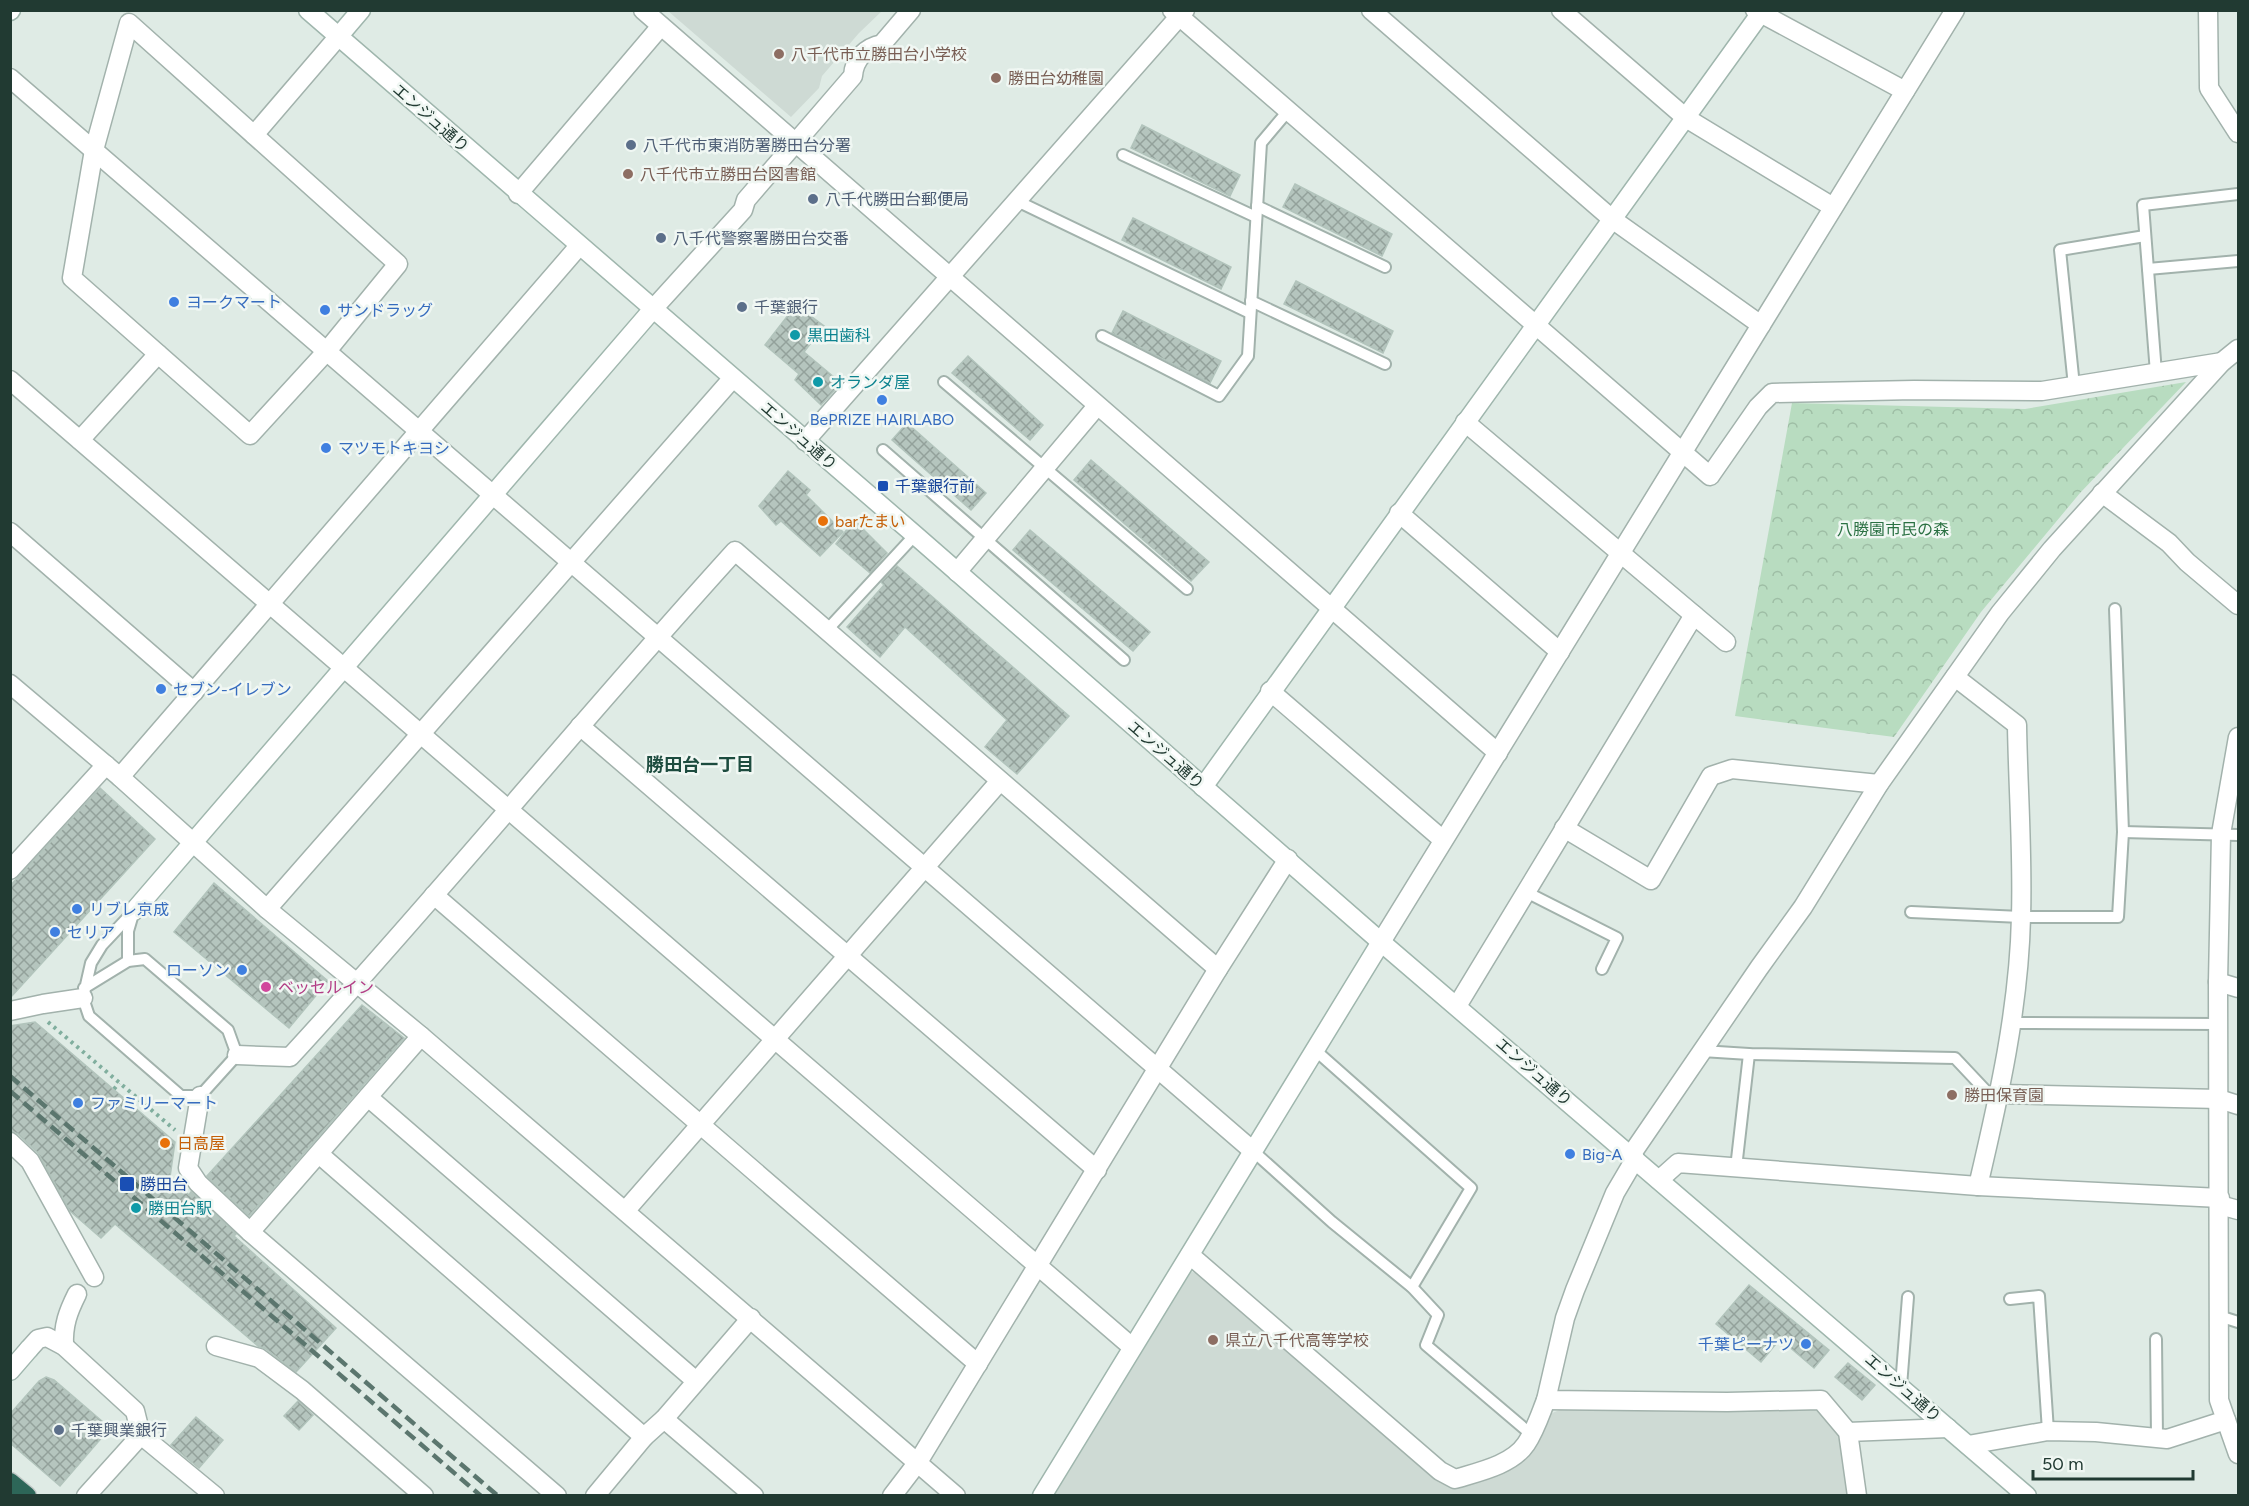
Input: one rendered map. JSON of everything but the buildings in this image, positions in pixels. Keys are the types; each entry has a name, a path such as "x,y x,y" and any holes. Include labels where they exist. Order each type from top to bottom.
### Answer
{"highway":[{"path":"10,1482 27,1496"}],"street":[{"name":"エンジュ通り","path":"308,10 1456,1006 2027,1496"},
{"path":"254,135 361,10"},
{"path":"643,10 1498,753"},
{"path":"134,911 704,250 711,247 743,210 746,200 853,76 854,64 871,46 882,44 911,10"},
{"path":"1371,10 1612,219 1761,325"},
{"path":"1561,10 1686,118 1833,207"},
{"path":"1042,1496 1955,10"},
{"path":"2208,10 2208,88 2238,133"},
{"path":"1203,787 1270,691 1686,118 1759,12 1905,91"},
{"path":"804,441 950,278 1179,13 1288,111 1710,476 1758,407 1772,393 1914,390 2042,391 2222,362"},
{"path":"129,23 398,264 326,352 250,435 72,278 94,150 129,23"},
{"path":"518,194 661,26"},
{"path":"10,78 418,431 495,494 657,637 1253,1151"},
{"path":"12,864 194,692 579,246"},
{"path":"1190,1256 1440,1471 1455,1479 1509,1459 1525,1446 1546,1400 1565,1318 1575,1290 1615,1193 1633,1157 1702,1051 1803,907 1878,784 2000,613 2052,549 2222,362 2238,349"},
{"path":"80,440 158,354"},
{"path":"267,909 732,379"},
{"path":"10,380 1132,1347"},
{"path":"957,572 1097,406"},
{"path":"1465,422 1726,642"},
{"path":"2103,493 2169,543 2187,562 2238,605"},
{"path":"1399,513 1560,652"},
{"path":"10,532 194,692"},
{"path":"237,1055 290,1057 358,983 657,637 735,551 1218,969"},
{"path":"1456,1006 1694,615"},
{"path":"1955,677 2017,725 2021,917 2012,1023 2000,1094 1978,1186"},
{"path":"10,684 113,771 267,909 421,1035 626,1209 956,1496"},
{"path":"1270,691 1443,840"},
{"path":"580,726 1097,1170"},
{"path":"2238,737 2218,982 2219,1400 2232,1423 2238,1454"},
{"path":"1564,828 1651,880 1711,776 1732,769 1878,784"},
{"path":"626,1209 1000,781"},
{"path":"892,1496 918,1462 1218,969 1288,859"},
{"path":"434,895 978,1364"},
{"path":"2218,982 2238,988"},
{"path":"10,1011 84,993"},
{"path":"250,1232 421,1035"},
{"path":"2000,1094 2219,1099 2238,1105"},
{"path":"200,1096 188,1168 198,1183 250,1232 557,1496"},
{"path":"368,1096 696,1381"},
{"path":"10,1142 30,1161 94,1277"},
{"path":"319,1154 644,1437"},
{"path":"1659,1180 1678,1163 1978,1186 2220,1201 2238,1210"},
{"path":"64,1346 63,1330 66,1316 77,1294"},
{"path":"595,1496 644,1437 664,1419 751,1318"},
{"path":"10,1371 38,1340 47,1337 64,1346 135,1411 141,1435 215,1496"},
{"path":"216,1346 259,1358 302,1389 424,1496"},
{"path":"1546,1400 1726,1402 1821,1400 1848,1432 1857,1496"},
{"path":"664,1419 754,1496"},
{"path":"1968,1445 2048,1431 2096,1432 2168,1439 2232,1423"},
{"path":"1848,1432 1948,1428"},
{"path":"86,1496 141,1435"}],"lane":[{"path":"1102,336 1219,396 1248,356 1261,143 1288,111"},
{"path":"1123,155 1385,267"},
{"path":"2156,374 2143,205 2238,194"},
{"path":"1017,201 1250,313"},
{"path":"2074,386 2060,250 2145,236"},
{"path":"2148,269 2238,261"},
{"path":"1251,301 1385,364"},
{"path":"944,382 1187,589"},
{"path":"883,450 1124,660"},
{"path":"827,630 915,535"},
{"path":"1911,912 2021,917 2118,917 2123,832 2115,609"},
{"path":"2123,832 2230,834"},
{"path":"1526,892 1617,938 1602,969"},
{"path":"128,961 128,931 134,911"},
{"path":"84,993 128,961 145,959 228,1030 237,1055 200,1096 181,1096 89,1016 84,993 91,963 102,945 134,911"},
{"path":"2012,1023 2218,1024"},
{"path":"1315,1050 1471,1188 1412,1287"},
{"path":"1702,1051 1955,1058 1987,1092 2000,1094"},
{"path":"1736,1168 1749,1054"},
{"path":"1253,1151 1332,1222 1412,1287 1438,1315 1426,1345 1532,1435"},
{"path":"2010,1299 2038,1296 2048,1431"},
{"path":"1901,1386 1908,1297"},
{"path":"2219,1316 2238,1322"},
{"path":"2156,1339 2157,1438"}],"path":[{"path":"114,1089 119,1083"}],"shaded area":[{"name":"八千代市立勝田台小学校","path":"668,11 882,11 859,33 822,76 819,88 791,117"},
{"name":"県立八千代高等学校","path":"1191,1272 1198,1273 1438,1479 1453,1488 1504,1471 1550,1414 1564,1408 1818,1408 1841,1435 1849,1496 1054,1496"}],"green space":[{"name":"八勝園市民の森","path":"2186,382 2080,493 1981,612 1894,737 1735,716 1792,403 2025,409"}],"railway":[{"path":"10,1076 498,1496"},
{"path":"10,1091 481,1496"}],"place":[{"name":"八千代市立勝田台小学校","path":"779,54"},
{"name":"勝田台幼稚園","path":"996,78"},
{"name":"八千代市東消防署勝田台分署","path":"631,145"},
{"name":"八千代市立勝田台図書館","path":"628,174"},
{"name":"八千代勝田台郵便局","path":"813,199"},
{"name":"八千代警察署勝田台交番","path":"661,238"},
{"name":"ヨークマート","path":"174,302"},
{"name":"千葉銀行","path":"742,307"},
{"name":"サンドラッグ","path":"325,310"},
{"name":"黒田歯科","path":"795,335"},
{"name":"オランダ屋","path":"818,382"},
{"name":"BePRIZE HAIRLABO","path":"882,400"},
{"name":"マツモトキヨシ","path":"326,448"},
{"name":"千葉銀行前","path":"883,486"},
{"name":"barたまい","path":"823,521"},
{"name":"セブン-イレブン","path":"161,689"},
{"name":"リブレ京成","path":"77,909"},
{"name":"セリア","path":"55,932"},
{"name":"ローソン","path":"242,970"},
{"name":"ベッセルイン","path":"266,987"},
{"name":"勝田保育園","path":"1952,1095"},
{"name":"ファミリーマート","path":"78,1103"},
{"name":"日高屋","path":"165,1143"},
{"name":"Big-A","path":"1570,1154"},
{"name":"勝田台","path":"127,1184"},
{"name":"勝田台駅","path":"136,1208"},
{"name":"県立八千代高等学校","path":"1213,1340"},
{"name":"千葉ピーナツ","path":"1806,1344"},
{"name":"千葉興業銀行","path":"59,1430"}],"district":[{"name":"勝田台一丁目","path":"700,765"}]}
